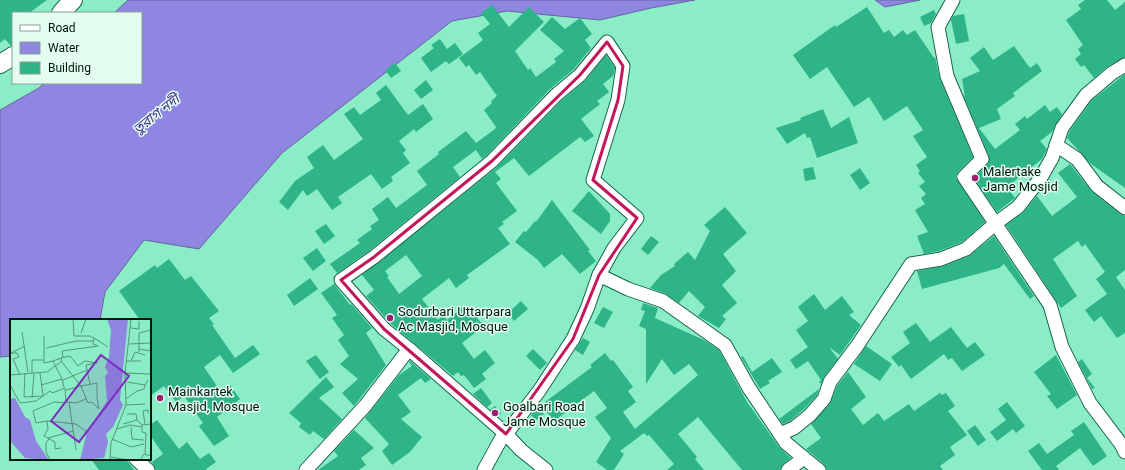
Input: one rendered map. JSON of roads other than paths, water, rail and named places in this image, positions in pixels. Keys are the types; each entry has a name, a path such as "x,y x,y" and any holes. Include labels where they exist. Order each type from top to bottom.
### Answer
{"highway":[{"path":"62,12 73,0"}],"street":[{"path":"953,0 938,26 947,76 982,159 964,176 1050,305 1062,347 1090,403 1121,444 1125,452"},
{"path":"484,470 501,439 506,434 539,392 573,339 588,308 599,275 614,248 637,218 593,180 618,100 623,66 607,42 580,75 556,95 492,160 374,257 341,280 384,329 409,349 506,434 521,450 546,470"},
{"path":"780,434 794,428 810,415 824,399 830,382 857,346 911,264 941,259 966,249 996,223 1018,207 1052,158 1062,128 1086,94 1112,73 1125,65"},
{"path":"1056,145 1077,159 1097,186 1125,208"},
{"path":"599,275 628,289 663,301 725,345 749,388 786,443 819,470"},
{"path":"306,470 365,406 409,349"},
{"path":"788,470 804,458"},
{"path":"129,460 135,470"},
{"path":"137,460 148,470"}],"water":[{"name":"তুরাগ নদী","path":"128,0 695,0 651,8 600,20 507,11 452,21 282,153 199,249 144,240 105,292 100,319 10,319 10,356 0,357 0,110 39,88 43,84 142,84 142,12 115,12"},
{"path":"875,0 920,0 885,7"}],"place":[{"name":"Malertake Jame Mosjid","path":"975,178"},
{"name":"Sodurbari Uttarpara Ac Masjid, Mosque","path":"390,318"},
{"name":"Mainkartek Masjid, Mosque","path":"160,398"},
{"name":"Goalbari Road Jame Mosque","path":"495,413"}]}
